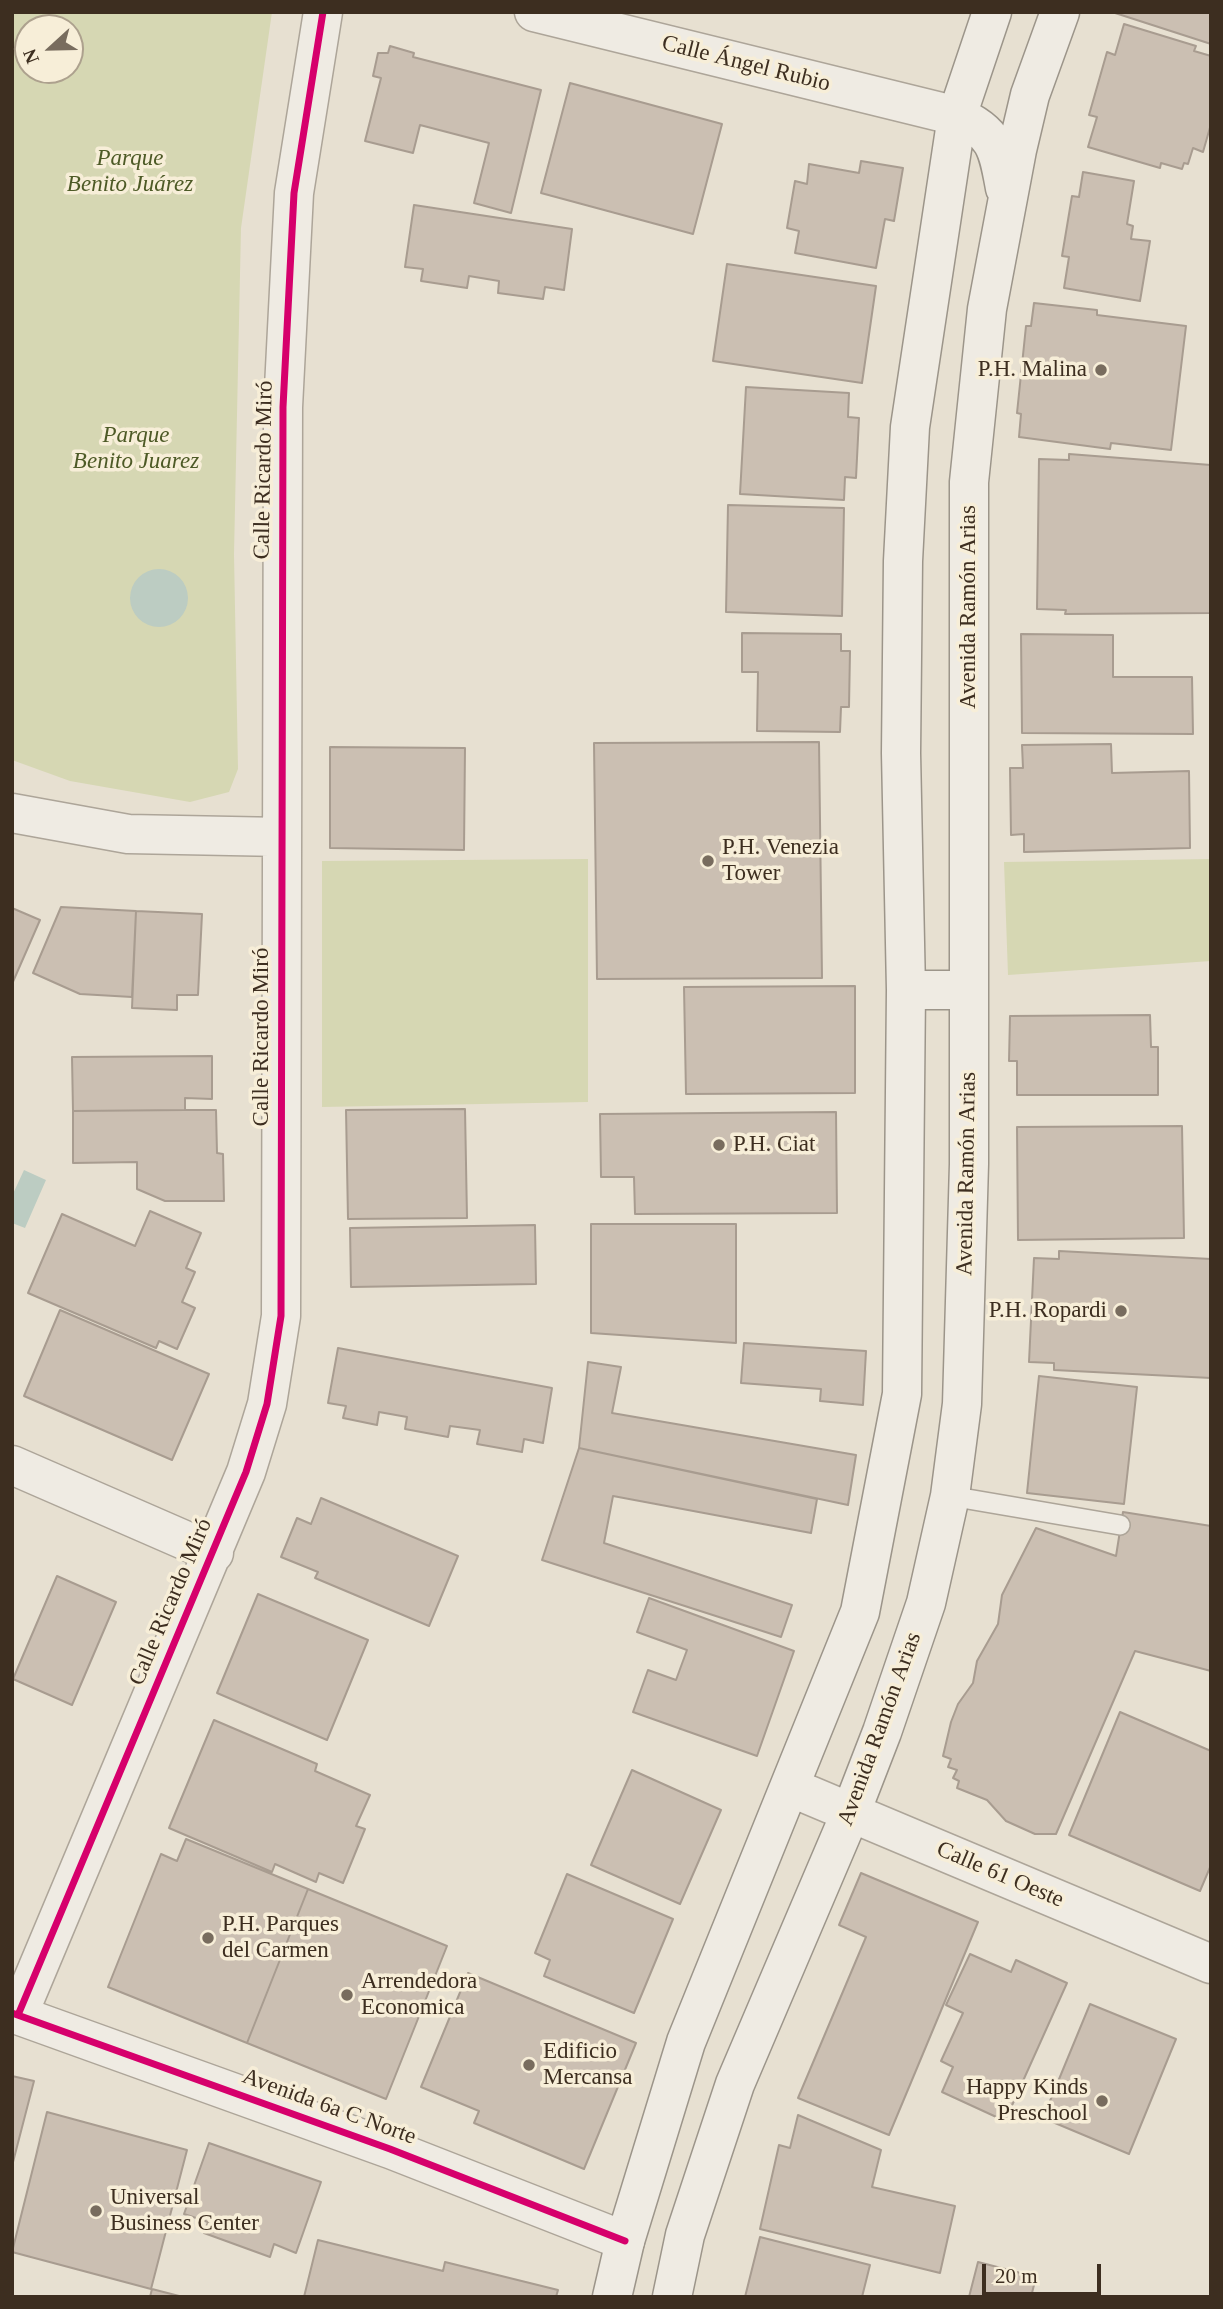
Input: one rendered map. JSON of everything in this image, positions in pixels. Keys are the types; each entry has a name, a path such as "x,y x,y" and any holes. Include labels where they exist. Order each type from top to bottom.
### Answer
{"main road":[{"name":"Calle Ricardo Miró","path":"15,2014 214,1553 246,1472 267,1404 281,1315 283,407 294,192 323,12"},
{"name":"Calle Ángel Rubio","path":"534,12 957,116 977,125 992,141 1000,160 1008,201"},
{"path":"612,2297 625,2241 686,2042 860,1612 902,1394 906,990 902,726 903,561 910,427 957,116 992,12"},
{"name":"Avenida Ramón Arias","path":"672,2297 685,2235 735,2084 851,1812 926,1603 950,1496 962,1404 968,1164 969,482 987,309 1030,95 1060,12"},
{"path":"12,813 128,834 282,837"},
{"path":"906,990 969,990"},
{"path":"12,1465 214,1553"},
{"name":"Calle 61 Oeste","path":"790,1787 1211,1964"},
{"name":"Avenida 6a C Norte","path":"15,2014 390,2149 625,2241"}],"lane":[{"path":"950,1496 1120,1525"}],"green space":[{"name":"Parque Benito Juárez","path":"12,12 272,12 241,228 234,554 238,769 229,792 190,802 70,781 12,760"},
{"path":"588,859 588,1102 322,1107 322,861"},
{"path":"1211,859 1211,961 1008,975 1004,862"}],"shaded area":[{"path":"153,569 165,569 180,577 188,592 188,604 180,619 165,627 153,627 138,619 130,604 130,592 138,577"},
{"path":"24,1170 46,1180 25,1228 12,1223 12,1196"}],"building":[{"path":"1112,12 1211,12 1211,44"},
{"path":"1124,24 1196,46 1194,51 1211,56 1211,124 1203,152 1193,148 1188,164 1184,163 1182,169 1161,163 1160,168 1088,147 1097,117 1089,115 1107,52 1115,55"},
{"path":"390,46 414,53 413,57 541,90 511,213 474,203 489,143 420,125 413,153 365,141 381,78 373,76 378,53 388,53"},
{"path":"570,83 722,124 693,234 541,193"},
{"path":"861,161 903,168 894,221 885,219 876,268 795,253 799,231 787,228 795,181 807,184 809,164 859,173"},
{"path":"1083,172 1134,181 1127,224 1133,226 1131,239 1150,241 1140,301 1064,288 1069,257 1062,256 1072,196 1079,197"},
{"path":"414,205 572,229 564,290 545,287 543,299 498,293 499,281 469,276 467,288 421,281 423,269 405,267"},
{"path":"727,264 876,286 862,383 713,361"},
{"name":"P.H. Malina","path":"1034,303 1097,310 1097,315 1186,326 1171,450 1111,443 1110,449 1019,437 1021,414 1017,413 1026,326 1031,326"},
{"path":"746,387 849,393 848,417 859,418 856,478 845,477 844,500 740,494"},
{"path":"1069,454 1211,465 1211,613 1065,614 1066,610 1037,609 1039,459 1069,460"},
{"path":"728,505 844,508 842,616 726,612"},
{"path":"742,633 841,634 841,651 850,651 849,707 841,707 840,732 757,731 758,672 742,672"},
{"path":"1021,634 1113,635 1113,677 1192,677 1193,734 1022,733"},
{"name":"P.H. Venezia Tower","path":"819,742 822,978 597,979 594,743"},
{"path":"1111,744 1112,773 1189,771 1190,848 1024,852 1024,834 1011,835 1010,768 1023,768 1022,745"},
{"path":"330,747 465,748 464,850 330,848"},
{"path":"61,907 136,911 132,997 80,994 33,973"},
{"path":"12,908 40,920 12,984"},
{"path":"136,911 202,914 198,995 177,995 177,1010 132,1008"},
{"path":"855,986 855,1093 686,1094 684,987"},
{"path":"1150,1015 1151,1047 1158,1047 1158,1095 1017,1095 1017,1061 1009,1061 1010,1016"},
{"path":"212,1056 212,1099 185,1098 185,1110 73,1111 72,1057"},
{"path":"465,1109 467,1218 348,1219 346,1110"},
{"path":"216,1110 217,1153 223,1154 224,1201 165,1201 137,1189 137,1162 73,1163 73,1111"},
{"name":"P.H. Ciat","path":"836,1112 837,1213 635,1214 634,1177 601,1177 600,1114"},
{"path":"1182,1126 1184,1238 1018,1240 1017,1127"},
{"path":"150,1211 201,1233 186,1268 195,1272 182,1302 195,1308 177,1349 159,1341 156,1348 28,1293 62,1214 135,1246"},
{"path":"591,1224 736,1224 736,1343 591,1333"},
{"path":"535,1225 536,1284 351,1287 350,1228"},
{"name":"P.H. Ropardi","path":"1059,1251 1211,1259 1211,1378 1054,1370 1054,1363 1029,1362 1034,1258 1059,1259"},
{"path":"60,1310 209,1374 172,1460 24,1396"},
{"path":"744,1343 866,1351 863,1405 820,1401 821,1389 741,1383"},
{"path":"338,1348 552,1388 543,1443 524,1439 522,1452 477,1444 480,1430 450,1426 448,1437 405,1429 407,1417 379,1412 377,1425 343,1418 346,1406 328,1403"},
{"path":"588,1362 621,1367 612,1413 856,1455 848,1505 579,1448"},
{"path":"1039,1376 1137,1387 1124,1504 1027,1493"},
{"path":"579,1448 817,1499 811,1533 613,1496 604,1543 792,1605 781,1637 542,1560"},
{"path":"321,1498 458,1556 429,1626 315,1578 318,1572 281,1557 297,1518 311,1524"},
{"path":"1123,1512 1211,1526 1211,1671 1135,1651 1056,1834 1035,1834 1006,1821 987,1800 957,1788 959,1781 953,1778 957,1770 948,1767 951,1759 943,1756 951,1722 958,1704 973,1683 977,1661 998,1624 1002,1595 1036,1528 1116,1556"},
{"path":"57,1576 116,1602 72,1705 13,1679"},
{"path":"258,1594 368,1640 327,1740 217,1693"},
{"path":"649,1598 794,1651 757,1756 633,1712 648,1670 676,1680 687,1650 637,1632"},
{"path":"1120,1712 1211,1751 1211,1865 1200,1891 1069,1835"},
{"path":"214,1720 317,1764 315,1771 370,1795 356,1826 365,1829 343,1883 319,1873 316,1882 275,1864 272,1872 169,1828"},
{"path":"632,1770 721,1810 680,1904 591,1865"},
{"name":"P.H. Parques del Carmen","path":"186,1839 308,1889 247,2043 108,1987 161,1854 177,1861"},
{"path":"861,1873 978,1922 889,2135 798,2098 866,1937 839,1925"},
{"path":"567,1874 673,1919 634,2013 544,1976 550,1960 535,1953"},
{"name":"Arrendedora Economica","path":"308,1889 447,1946 386,2099 247,2043"},
{"path":"970,1954 1011,1972 1016,1960 1067,1983 1005,2121 942,2092 953,2067 941,2061 963,2013 946,2005"},
{"name":"Edificio Mercansa","path":"468,1973 636,2043 584,2169 474,2123 479,2111 421,2087"},
{"path":"1090,2004 1176,2039 1129,2154 1043,2118"},
{"path":"12,2076 34,2081 12,2166"},
{"name":"Universal Business Center","path":"47,2112 187,2150 151,2289 12,2252"},
{"path":"798,2115 881,2150 872,2187 955,2206 940,2273 760,2229 779,2145 790,2148"},
{"path":"209,2143 321,2182 296,2253 274,2244 270,2257 204,2233 208,2222 184,2214"},
{"path":"760,2237 870,2265 862,2297 745,2297"},
{"path":"318,2240 443,2271 445,2262 558,2290 556,2297 304,2297"},
{"path":"978,2262 1036,2277 1031,2297 969,2297"},
{"path":"152,2289 183,2297 150,2297"}],"cycle path":[{"path":"18,2015 246,1472 267,1404 281,1316 283,407 294,193 323,12"},
{"path":"12,2013 390,2149 625,2241"}],"place":[{"name":"P.H. Malina","path":"1101,370"},
{"name":"P.H. Venezia Tower","path":"708,861"},
{"name":"P.H. Ciat","path":"719,1145"},
{"name":"P.H. Ropardi","path":"1121,1311"},
{"name":"P.H. Parques del Carmen","path":"208,1938"},
{"name":"Arrendedora Economica","path":"347,1995"},
{"name":"Edificio Mercansa","path":"529,2065"},
{"name":"Happy Kinds Preschool","path":"1102,2101"},
{"name":"Universal Business Center","path":"96,2211"}],"park label":[{"name":"Parque Benito Juarez","path":"136,449"}]}
